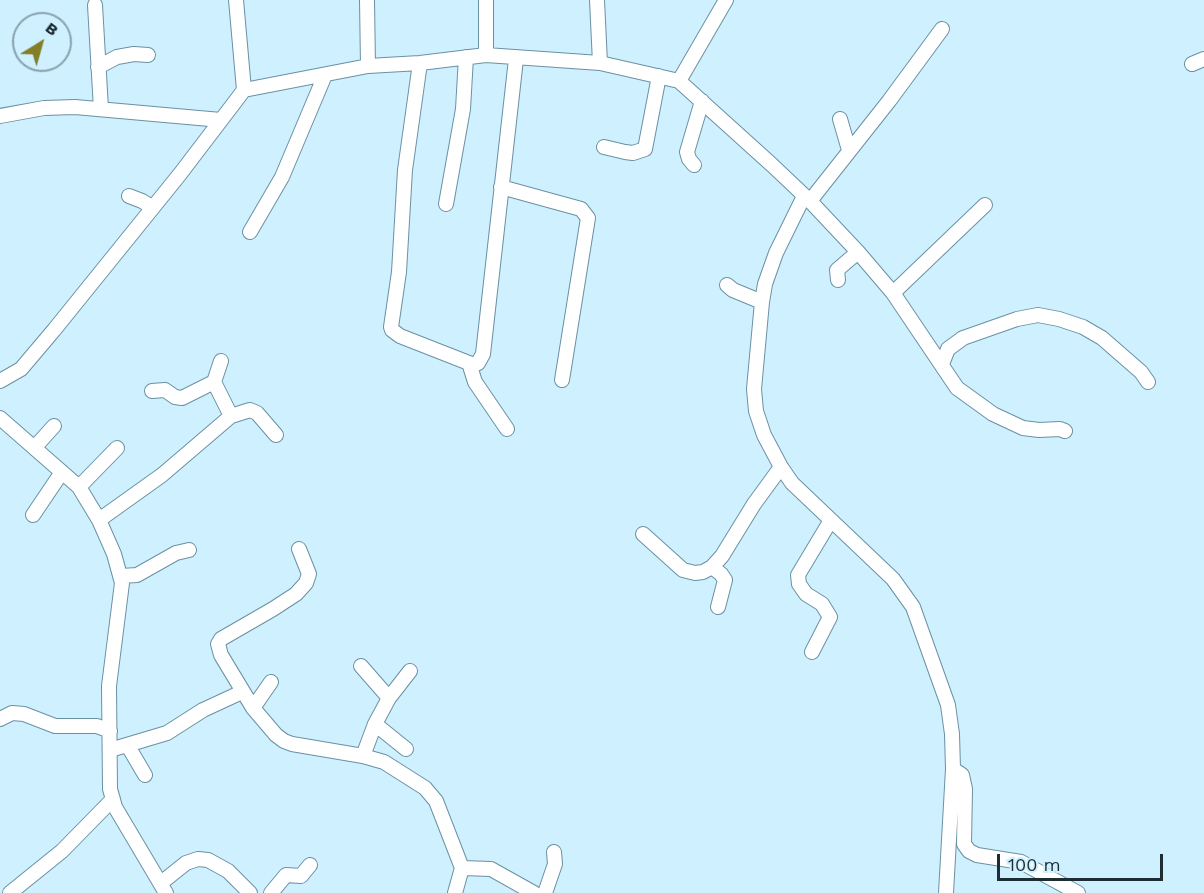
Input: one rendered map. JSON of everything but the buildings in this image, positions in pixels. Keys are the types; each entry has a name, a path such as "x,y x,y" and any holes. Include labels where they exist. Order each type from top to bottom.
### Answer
{"street":[{"path":"236,0 244,90"},
{"path":"367,0 368,66"},
{"path":"486,0 486,55"},
{"path":"597,0 600,63"},
{"path":"679,81 726,0"},
{"path":"95,5 101,109"},
{"path":"942,29 889,101 807,198 772,261 762,302 754,389 756,411 764,435 792,483 893,579 912,607 948,705 952,734 953,769 946,893"},
{"path":"98,67 117,57 134,54 147,55"},
{"path":"0,381 21,369 96,279 244,90 368,66 420,63 486,55 600,63 679,81 807,198 858,252 893,293 957,388 993,414 1023,428 1060,429 1065,432"},
{"path":"446,204 463,109 466,57"},
{"path":"420,63 405,170 399,272 391,327 400,336 474,364 478,363 483,354 516,58"},
{"path":"250,232 282,177 325,75"},
{"path":"604,147 633,153 645,149 660,76"},
{"path":"694,165 687,152 702,101"},
{"path":"0,116 44,108 101,109 221,120"},
{"path":"840,119 849,150"},
{"path":"501,187 581,209 588,218 562,380"},
{"path":"129,196 152,207"},
{"path":"893,293 985,205"},
{"path":"838,280 837,270 858,252"},
{"path":"727,285 762,302"},
{"path":"942,364 948,349 963,338 1017,319 1038,315 1083,327 1101,338 1134,366 1148,382"},
{"path":"221,361 214,382 228,405 231,416"},
{"path":"468,363 475,382 507,429"},
{"path":"152,391 165,390 175,398 182,398 214,382"},
{"path":"99,520 162,475 231,416 241,411 250,410 257,413 276,435"},
{"path":"0,418 79,487 99,520 121,576 122,588 109,686 110,789 113,800 163,888 186,863 198,859 208,860 228,871 250,893"},
{"path":"35,447 54,426"},
{"path":"79,487 117,448"},
{"path":"643,534 683,570 703,572 712,567 722,556 754,504 781,467"},
{"path":"33,515 62,472"},
{"path":"812,652 830,616 822,604 806,594 799,584 798,575 831,520"},
{"path":"299,549 309,574 306,583 296,594 221,639 218,644 221,655 242,692 276,735 292,744 363,756 384,762 425,788 436,801 462,868 455,893"},
{"path":"121,576 137,575 176,553 189,550"},
{"path":"712,567 725,580 718,607"},
{"path":"361,666 389,698"},
{"path":"363,756 375,724 389,698 411,671"},
{"path":"253,708 271,682"},
{"path":"110,750 171,731 203,710 242,692"},
{"path":"0,719 12,713 24,714 55,726 97,726 110,731"},
{"path":"375,724 406,749"},
{"path":"128,746 144,775"},
{"path":"953,769 962,774 965,789 964,843 969,851 977,855 1022,862 1078,893"},
{"path":"10,893 62,850 113,800"},
{"path":"545,893 554,871 554,852"},
{"path":"271,893 286,875 301,876 310,865"},
{"path":"462,868 490,869 534,893"}]}
